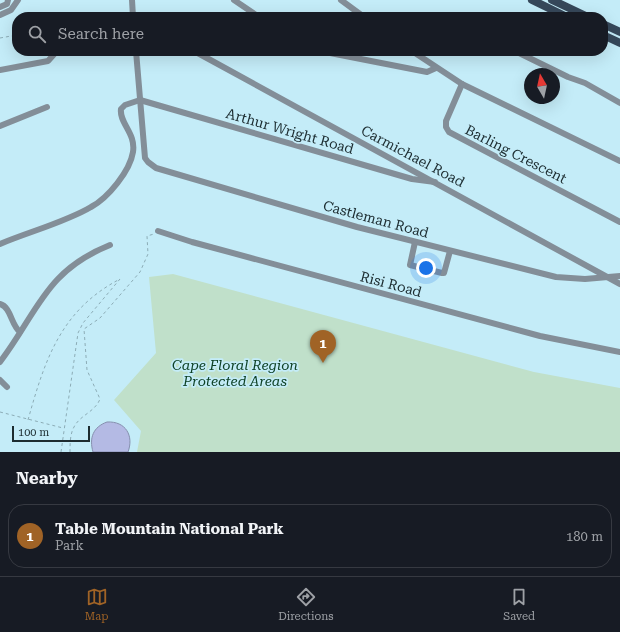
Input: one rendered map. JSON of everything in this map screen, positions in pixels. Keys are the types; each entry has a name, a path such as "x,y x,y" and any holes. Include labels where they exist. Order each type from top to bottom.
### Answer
{"main road":[{"path":"532,0 557,12"},
{"path":"552,0 577,12"},
{"path":"608,26 620,32"},
{"path":"608,37 620,43"}],"street":[{"path":"0,7 7,4 8,0"},
{"path":"0,15 12,10 18,0"},
{"path":"132,0 133,12"},
{"path":"234,0 252,12"},
{"path":"340,0 357,12"},
{"path":"0,70 48,61 52,56"},
{"path":"0,244 88,209 101,200 123,176 132,153 132,138 122,116 121,109 125,105 140,100 136,56"},
{"name":"Carmichael Road","path":"203,56 620,284"},
{"path":"345,56 427,72 436,68"},
{"path":"419,56 462,84 620,161"},
{"path":"524,56 568,77 586,83 620,103"},
{"name":"Barling Crescent","path":"462,84 446,121 446,126 449,132 620,222"},
{"name":"Castleman Road","path":"140,100 145,158 153,166 166,171 414,242 556,277 585,279 620,276"},
{"name":"Arthur Wright Road","path":"140,100 412,179 435,182"},
{"path":"0,126 47,107"},
{"name":"Risi Road","path":"161,232 540,336 620,352"},
{"path":"414,242 410,265 444,273 450,251"},
{"path":"0,362 36,305 60,277 86,256 110,245"},
{"path":"0,304 5,307 14,326 20,332"},
{"path":"0,380 7,387"}],"path":[{"path":"0,38 12,36"},
{"path":"70,452 74,426 92,411 100,399 86,367 84,329 100,318 140,272 148,254 148,235 161,232"},
{"path":"28,420 48,358 69,319 88,300 120,279 83,323 78,333 60,452"},
{"path":"0,412 63,428"}],"green space":[{"name":"Cape Floral Region Protected Areas","path":"173,274 534,372 620,388 620,452 137,452 141,431 114,400 156,353 149,277"}],"water":[{"path":"107,422 119,424 127,431 130,440 128,452 93,452 93,434 98,427"}],"place":[{"name":"Table Mountain National Park","path":"323,363"}]}
